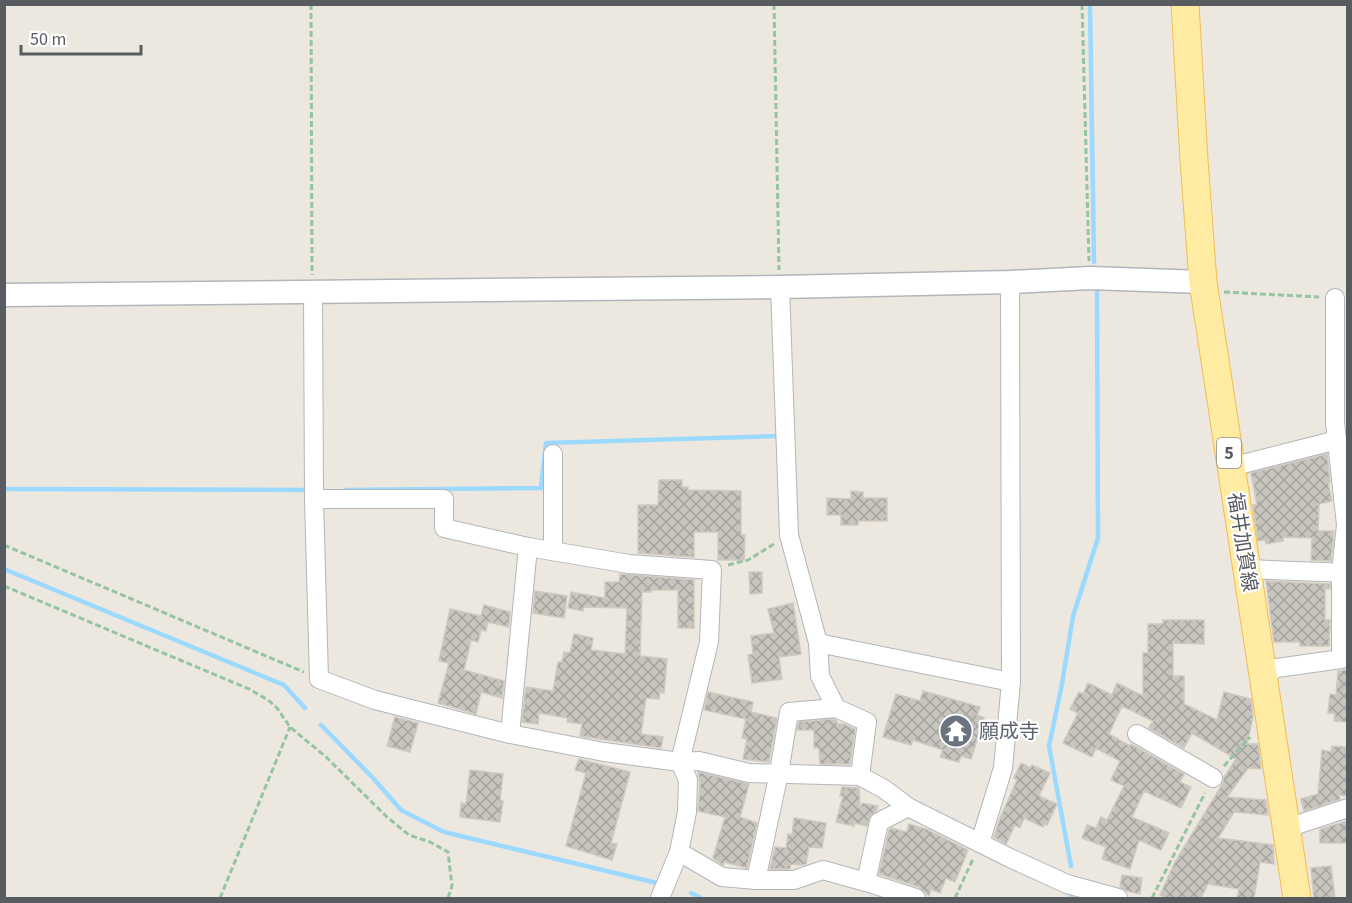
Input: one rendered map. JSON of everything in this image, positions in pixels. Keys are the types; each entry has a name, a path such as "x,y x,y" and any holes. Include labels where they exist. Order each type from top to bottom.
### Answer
{"main road":[{"name":"福井加賀線","path":"1185,4 1204,286 1297,898"}],"street":[{"path":"4,295 780,287 1090,278 1204,286"},
{"path":"980,843 1003,768 1011,682 1010,282"},
{"path":"780,287 789,536 818,643 820,676 836,708"},
{"path":"313,292 314,500 319,679 375,700 510,734 604,752 680,762 699,761 749,773 860,776 884,789 908,807 980,843 1067,884 1118,898"},
{"path":"1263,675 1277,669 1341,659 1346,525 1335,298"},
{"path":"1231,467 1340,428"},
{"path":"553,453 553,551"},
{"path":"314,500 444,499 444,528 528,547 629,564 712,570 709,642 680,762 688,780 687,812 679,852 660,898"},
{"path":"510,734 528,547"},
{"path":"1247,569 1344,573"},
{"path":"818,643 1011,682"},
{"path":"756,880 779,773 789,712 836,708 867,722 860,776"},
{"path":"1137,734 1213,778"},
{"path":"866,882 879,822 908,807"},
{"path":"1287,828 1347,808"},
{"path":"679,852 722,877 794,880 823,870 916,898"}],"path":[{"path":"311,4 313,292"},
{"path":"774,4 780,287"},
{"path":"1082,4 1090,278"},
{"path":"1204,286 1335,298"},
{"path":"712,570 748,560 789,536"},
{"path":"4,545 319,679"},
{"path":"4,586 249,688 273,704 290,728 326,757 387,817 409,835 430,842 448,852 452,886 448,898"},
{"path":"219,898 290,728"},
{"path":"1152,898 1213,778 1254,734 1272,728"},
{"path":"955,898 980,843"}],"building":[{"path":"1327,454 1330,482 1328,483 1332,501 1319,504 1318,531 1334,531 1331,561 1311,560 1312,538 1283,537 1283,541 1266,544 1265,540 1258,541 1253,505 1257,504 1251,473"},
{"path":"659,480 682,480 682,487 688,487 688,490 741,491 741,535 745,535 744,560 718,560 718,532 694,532 694,557 638,553 638,505 658,505"},
{"path":"851,491 863,492 863,498 887,498 887,521 858,521 858,525 841,525 841,515 827,515 827,498 851,499"},
{"path":"749,572 762,572 762,593 750,594"},
{"path":"620,574 694,580 694,628 678,628 678,590 642,592 640,656 667,659 664,693 660,692 659,699 646,698 641,734 663,737 661,748 580,736 582,724 567,722 568,718 539,713 538,724 522,722 526,687 553,691 558,662 562,662 564,652 570,653 574,634 593,638 591,650 625,654 627,608 584,607 583,611 568,608 571,592 605,598 605,582 619,582"},
{"path":"1266,581 1330,584 1330,589 1325,589 1325,620 1330,620 1329,646 1300,646 1300,642 1274,642"},
{"path":"535,591 567,596 564,618 533,613"},
{"path":"793,603 801,654 779,657 782,679 752,683 748,655 753,654 751,636 774,633 768,609"},
{"path":"484,605 510,612 509,627 488,622 486,631 481,630 478,642 471,640 464,670 504,681 502,698 481,692 476,714 438,703 449,663 439,661 450,609 481,616"},
{"path":"1163,620 1204,620 1204,644 1173,643 1173,676 1184,676 1184,704 1217,720 1224,692 1251,699 1253,717 1247,744 1258,744 1261,769 1248,768 1227,797 1266,800 1268,815 1234,812 1218,838 1273,845 1274,864 1260,862 1254,898 1237,898 1239,889 1208,884 1201,898 1168,898 1160,895 1175,862 1236,759 1192,733 1184,748 1149,728 1153,721 1122,706 1109,734 1184,774 1180,782 1191,787 1181,808 1144,791 1132,817 1169,833 1161,850 1139,840 1130,869 1102,859 1106,847 1082,838 1087,825 1096,828 1101,817 1107,820 1124,786 1111,780 1120,761 1096,748 1092,757 1063,743 1078,713 1070,709 1079,692 1083,694 1088,683 1112,695 1117,683 1143,696 1143,653 1148,653 1148,624 1163,624"},
{"path":"1347,670 1347,722 1334,721 1335,714 1328,713 1330,694 1336,695 1338,671"},
{"path":"923,691 980,707 977,715 984,718 971,759 961,756 959,762 940,757 943,750 913,740 911,745 883,737 896,694 920,701"},
{"path":"708,692 753,702 751,712 777,718 769,762 743,759 747,739 742,738 746,719 704,710"},
{"path":"395,717 418,723 410,752 387,746"},
{"path":"834,719 837,724 844,724 855,729 850,764 820,764 819,748 814,748 814,730 797,730 799,722"},
{"path":"1332,746 1347,747 1347,796 1339,795 1340,799 1304,811 1301,799 1318,794 1322,750 1331,752"},
{"path":"579,759 630,772 611,843 617,844 612,860 566,846 586,773 575,770"},
{"path":"1021,763 1050,773 1039,796 1057,804 1047,825 1044,824 1043,827 1024,818 1020,828 1015,825 1006,844 994,837 1017,780 1014,778"},
{"path":"470,770 503,774 500,822 460,817 461,803 466,804"},
{"path":"698,772 749,784 740,817 757,823 747,868 724,862 723,865 713,858 725,817 698,811 700,783"},
{"path":"842,787 859,788 860,809 862,803 878,806 870,816 867,826 836,822 843,796 840,796"},
{"path":"794,818 826,823 822,848 809,847 806,864 791,864 790,869 770,869 775,847 786,848 788,834 792,835"},
{"path":"1347,821 1347,843 1320,843 1320,829"},
{"path":"909,824 926,829 968,850 955,882 946,878 940,893 931,889 929,896 919,887 879,874 889,830 892,828 907,832"},
{"path":"1331,866 1335,898 1314,898 1311,868"},
{"path":"1122,875 1142,878 1140,894 1120,887"}],"waterway":[{"path":"1090,4 1094,262"},
{"path":"1071,866 1049,746 1073,616 1098,538 1097,290"},
{"path":"346,490 541,488 546,443 780,436"},
{"path":"4,489 311,490"},
{"path":"4,569 284,685 305,708"},
{"path":"321,725 401,810 444,832 661,884"},
{"path":"691,893 701,898"}],"place":[{"name":"願成寺","path":"956,731"}]}
